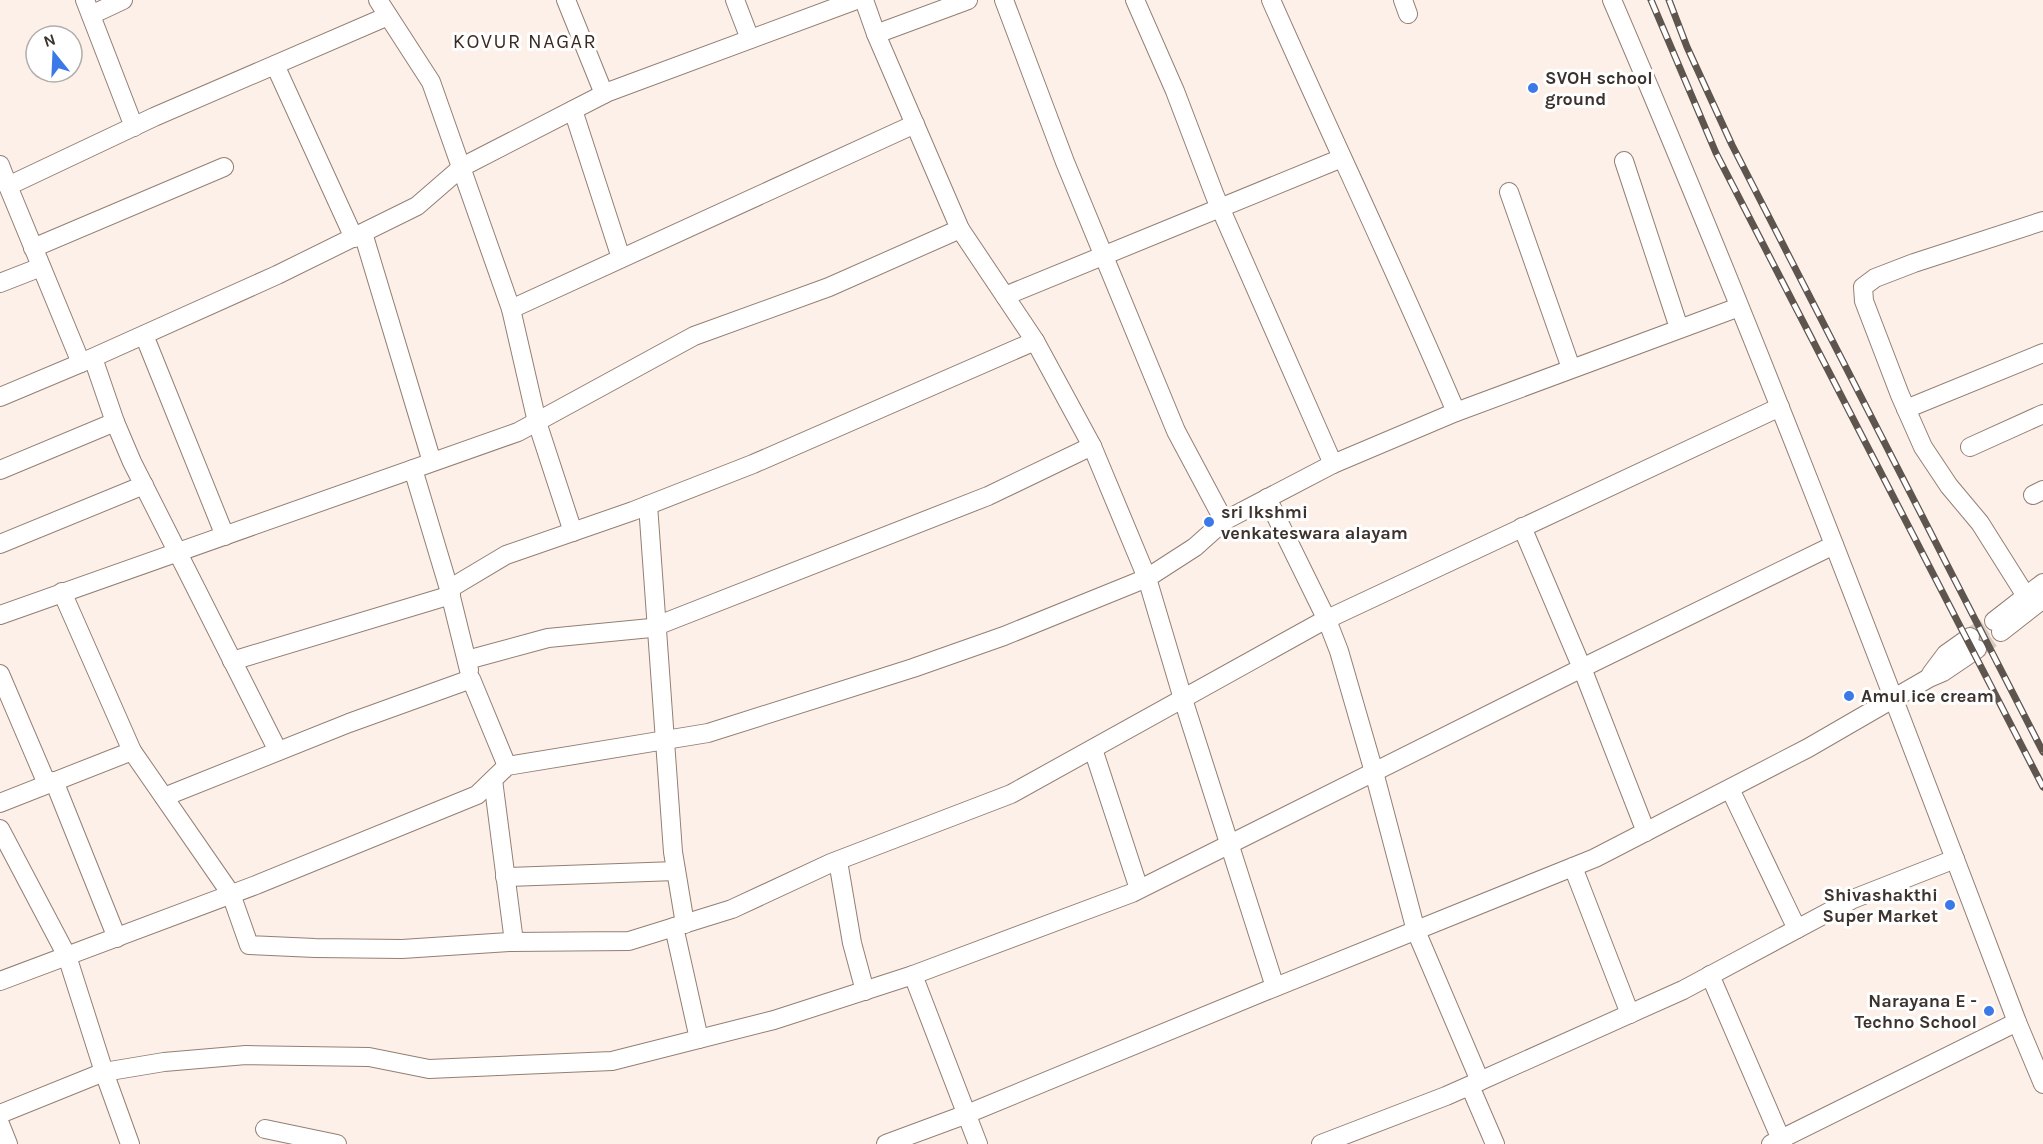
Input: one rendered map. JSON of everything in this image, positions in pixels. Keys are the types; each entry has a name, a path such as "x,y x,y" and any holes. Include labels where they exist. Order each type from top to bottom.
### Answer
{"street":[{"path":"123,0 88,8 134,127"},
{"path":"378,0 431,82 511,309 537,422 573,532"},
{"path":"566,0 604,94"},
{"path":"735,0 750,39"},
{"path":"0,397 87,361 277,276 417,206 462,167 604,94 856,0"},
{"path":"864,0 876,34 960,230 1035,341 1092,446 1147,578 1228,844 1275,987"},
{"path":"876,34 968,0"},
{"path":"1004,0 1065,162 1176,431 1224,521"},
{"path":"1135,0 1175,91 1222,209 1333,464"},
{"path":"1271,0 1406,295 1456,412"},
{"path":"1612,0 1692,187 1780,406 2017,1022 2043,1084"},
{"path":"8,186 134,127 388,16"},
{"path":"275,65 358,235 432,462"},
{"path":"573,110 621,258"},
{"path":"511,309 915,124"},
{"path":"1005,296 1342,158"},
{"path":"1624,161 1679,328"},
{"path":"0,165 41,267 144,485 278,751"},
{"path":"33,248 224,167"},
{"path":"1509,192 1571,368"},
{"path":"2035,598 1980,523 1949,486 1923,447 1864,301 1863,286 1875,278 1914,262 2043,221"},
{"path":"0,615 518,432 694,336 829,286 960,230"},
{"path":"0,283 41,267"},
{"path":"0,981 231,894 477,795 507,766 708,733 913,668 1004,636 1147,578 1195,547 1224,521 1333,464 1456,412 1739,307"},
{"path":"144,335 225,536"},
{"path":"232,661 450,592 506,555 648,505 753,464 1035,341"},
{"path":"1906,409 2043,353"},
{"path":"62,592 132,751 231,894 249,945 402,949 514,942 629,941 732,909 838,861 1011,794 1327,620 1780,406"},
{"path":"1970,447 2043,414"},
{"path":"0,470 115,422"},
{"path":"467,660 548,638 656,626 988,496 1092,446"},
{"path":"413,469 450,592 471,678 507,766"},
{"path":"0,544 144,485"},
{"path":"1267,498 1327,620 1339,651 1416,931 1475,1083 1495,1144"},
{"path":"648,505 680,926 699,1039"},
{"path":"1522,527 1582,668 1646,832"},
{"path":"0,1114 104,1072 164,1062 246,1055 369,1057 429,1069 612,1061 774,1020 913,975 1139,889 1582,668 1834,546"},
{"path":"1997,627 2035,598 2043,583"},
{"path":"886,1144 967,1114 1573,867 1808,748 1929,678 1941,659 1973,643"},
{"path":"0,674 117,938"},
{"path":"164,796 471,678"},
{"path":"1093,749 1139,889"},
{"path":"0,803 132,751"},
{"path":"493,780 514,942"},
{"path":"1730,789 1797,929"},
{"path":"0,829 68,956 104,1072 130,1144"},
{"path":"1321,1144 1475,1083 1630,1014 1710,975 1853,898 1955,859"},
{"path":"838,861 852,943 865,991"},
{"path":"1573,867 1630,1014"},
{"path":"506,877 676,871"},
{"path":"913,975 978,1144"},
{"path":"1710,975 1779,1142 2017,1022"},
{"path":"0,1124 8,1144"},
{"path":"265,1129 337,1144"}],"tunnel":[{"path":"1970,637 1994,621"},
{"path":"1977,649 2001,632"}],"railway":[{"path":"1651,0 1716,153 2043,787"},
{"path":"1669,0 1687,47 1732,145 2043,752"}],"place":[{"name":"SVOH school ground","path":"1533,88"},
{"name":"sri lkshmi venkateswara alayam","path":"1209,522"},
{"name":"Amul ice cream","path":"1849,696"},
{"name":"Shivashakthi Super Market","path":"1950,905"},
{"name":"Narayana E - Techno School","path":"1989,1011"}],"district":[{"name":"KOVUR NAGAR","path":"525,41"}]}
